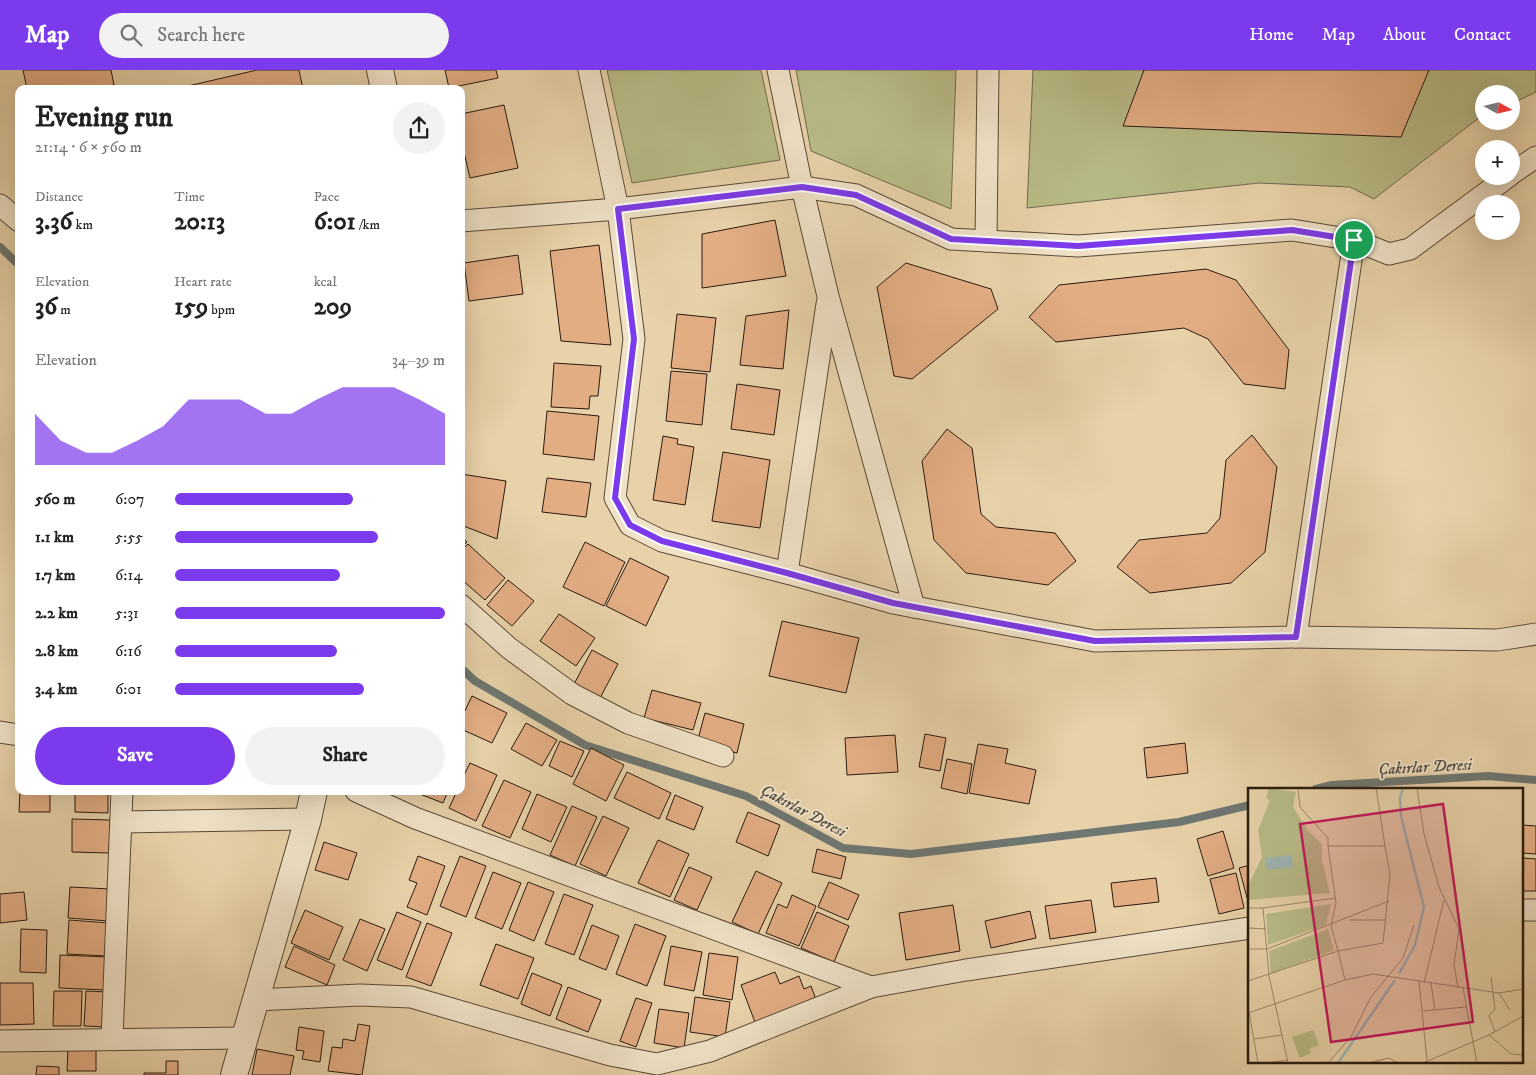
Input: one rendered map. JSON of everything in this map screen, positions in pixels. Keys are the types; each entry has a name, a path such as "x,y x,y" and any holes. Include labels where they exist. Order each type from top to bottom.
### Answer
{"street":[{"path":"380,70 383,85"},
{"path":"589,70 618,209 634,339 615,498 630,525 662,541 893,603 1095,641 1296,637 1497,640 1536,634"},
{"path":"778,70 802,187 828,296 914,607"},
{"path":"986,241 988,70"},
{"path":"1520,168 1536,157"},
{"path":"465,222 618,209 802,187 856,195 951,239 1078,246 1292,230 1354,240 1389,254 1410,249 1496,185"},
{"path":"0,205 15,218"},
{"path":"1296,637 1354,240"},
{"path":"787,573 828,296"},
{"path":"465,609 509,648 572,694 628,723 723,756"},
{"path":"0,732 15,734"},
{"path":"112,1039 122,795"},
{"path":"234,1075 308,819 313,795"},
{"path":"365,795 415,818 871,987"},
{"path":"121,822 308,819"},
{"path":"256,1000 360,995 411,997 610,1055 657,1064 710,1051 871,987 966,970 1248,928"},
{"path":"0,1041 244,1038"}],"green space":[{"path":"607,70 761,70 780,160 632,183"},
{"path":"796,70 956,70 951,209 811,151"},
{"path":"1033,70 1536,70 1536,92 1520,100 1520,85 1475,85 1475,121 1374,199 1350,187 1259,183 1027,208"}],"building":[{"path":"23,70 111,70 114,85 26,85"},
{"path":"257,70 299,70 302,85 192,85"},
{"path":"445,70 496,70 498,78 464,85 448,85"},
{"path":"1144,70 1429,70 1401,137 1123,126"},
{"path":"504,105 518,168 470,178 465,156 465,113"},
{"path":"775,220 786,276 702,288 702,234"},
{"path":"599,245 611,345 561,341 550,251"},
{"path":"518,255 523,294 469,301 465,263"},
{"path":"906,263 991,289 998,309 912,379 894,376 877,287"},
{"path":"1206,269 1236,280 1289,350 1285,389 1244,384 1208,339 1184,328 1056,342 1029,317 1059,285"},
{"path":"789,310 783,369 740,365 746,316"},
{"path":"677,314 716,318 710,372 671,368"},
{"path":"554,363 601,366 598,396 590,396 589,409 551,407"},
{"path":"671,371 707,374 702,425 666,421"},
{"path":"737,384 780,390 774,435 731,429"},
{"path":"547,411 599,416 594,460 543,454"},
{"path":"947,429 972,448 981,514 996,527 1055,533 1076,561 1048,585 966,573 934,540 922,461"},
{"path":"1252,435 1277,467 1265,552 1231,583 1150,593 1117,567 1139,540 1207,533 1220,518 1226,460"},
{"path":"663,436 678,439 677,444 694,447 685,505 653,500"},
{"path":"723,452 770,460 760,528 712,521"},
{"path":"465,475 506,481 497,539 465,527"},
{"path":"547,478 591,483 586,517 542,512"},
{"path":"585,542 625,562 604,606 563,587"},
{"path":"468,544 505,578 485,600 465,582 465,547"},
{"path":"630,558 669,577 646,626 606,606"},
{"path":"508,580 534,601 512,626 487,605"},
{"path":"559,614 595,638 576,666 540,641"},
{"path":"782,621 859,638 846,693 769,676"},
{"path":"592,650 618,664 599,700 573,686"},
{"path":"652,690 701,703 693,730 644,718"},
{"path":"472,696 507,713 492,743 465,731 465,711"},
{"path":"705,713 744,724 737,753 697,743"},
{"path":"526,723 557,740 542,766 511,749"},
{"path":"925,734 946,738 940,771 919,767"},
{"path":"895,735 898,772 847,775 845,738"},
{"path":"560,741 584,751 572,777 549,766"},
{"path":"1185,743 1188,773 1147,778 1144,748"},
{"path":"978,744 1008,749 1005,763 1036,770 1029,804 969,793"},
{"path":"591,748 624,765 606,801 573,784"},
{"path":"947,759 972,764 967,794 941,788"},
{"path":"470,763 497,775 476,821 449,808 455,795 465,795 465,773"},
{"path":"627,772 671,793 659,819 614,798"},
{"path":"504,780 531,792 510,838 482,826"},
{"path":"537,794 567,807 551,842 522,829"},
{"path":"20,795 50,795 50,812 19,812"},
{"path":"75,795 108,795 108,813 75,812"},
{"path":"422,795 446,795 443,803"},
{"path":"675,795 703,807 694,830 666,819"},
{"path":"572,806 597,817 575,866 550,855"},
{"path":"748,812 780,825 768,856 736,842"},
{"path":"603,816 629,828 606,876 580,864"},
{"path":"72,819 110,820 109,853 72,852"},
{"path":"1524,825 1536,826 1536,854 1524,853"},
{"path":"1223,831 1234,868 1208,876 1197,839"},
{"path":"658,840 689,854 670,897 638,883"},
{"path":"324,842 357,853 348,880 315,870"},
{"path":"817,849 846,857 841,879 812,872"},
{"path":"418,856 445,866 427,915 407,907 417,883 409,880"},
{"path":"460,856 486,866 466,917 440,906"},
{"path":"1524,858 1536,859 1536,891 1524,891"},
{"path":"1248,866 1248,901 1239,868"},
{"path":"689,867 712,877 697,910 674,900"},
{"path":"756,871 782,883 758,934 732,922"},
{"path":"493,872 521,883 502,929 475,918"},
{"path":"1236,873 1244,908 1219,914 1210,879"},
{"path":"1156,878 1159,902 1114,907 1111,883"},
{"path":"528,882 554,892 534,941 509,930"},
{"path":"829,882 859,895 848,920 818,907"},
{"path":"70,887 111,889 109,921 68,918"},
{"path":"24,892 27,920 0,923 0,894"},
{"path":"564,894 593,905 574,955 545,944"},
{"path":"792,895 816,906 799,946 766,933 778,904 787,908"},
{"path":"1091,900 1096,932 1050,939 1045,906"},
{"path":"953,905 960,951 906,960 899,913"},
{"path":"305,910 343,927 329,960 291,943"},
{"path":"1030,911 1036,938 991,948 985,921"},
{"path":"397,912 421,922 402,970 377,960"},
{"path":"817,912 849,926 834,962 801,948"},
{"path":"360,919 385,929 367,971 343,960"},
{"path":"69,920 109,923 107,956 67,954"},
{"path":"427,923 452,933 431,986 406,977"},
{"path":"635,924 666,936 647,986 616,974"},
{"path":"592,925 619,936 606,970 579,959"},
{"path":"21,929 47,930 46,973 20,972"},
{"path":"496,944 534,958 518,999 480,985"},
{"path":"294,946 335,965 327,985 285,967"},
{"path":"671,946 702,952 694,991 664,985"},
{"path":"709,953 738,957 732,1000 703,995"},
{"path":"60,955 108,957 106,990 59,988"},
{"path":"775,972 780,984 799,976 804,989 811,986 817,1002 756,1025 741,985"},
{"path":"532,973 562,985 550,1016 521,1004"},
{"path":"0,983 33,983 34,1024 0,1025"},
{"path":"568,987 601,1000 588,1032 556,1019"},
{"path":"54,991 82,991 81,1026 53,1026"},
{"path":"86,991 109,992 107,1027 84,1026"},
{"path":"695,997 730,1002 725,1037 690,1032"},
{"path":"636,998 652,1003 636,1047 620,1041"},
{"path":"659,1009 689,1013 684,1048 654,1043"},
{"path":"358,1024 370,1026 362,1075 328,1071 332,1047 342,1048 343,1039 355,1041"},
{"path":"299,1027 324,1031 320,1062 302,1059 304,1051 296,1050"},
{"path":"68,1047 96,1047 96,1071 67,1071"},
{"path":"257,1049 294,1056 290,1075 252,1075"},
{"path":"166,1061 178,1061 178,1075 144,1075 144,1073 166,1073"},
{"path":"37,1066 59,1067 59,1075 36,1075"}],"waterway":[{"name":"Çakırlar Deresi","path":"0,247 15,261"},
{"name":"Çakırlar Deresi","path":"465,672 475,681 585,745 746,796 843,848 911,854 1179,822 1248,805"},
{"name":"Çakırlar Deresi","path":"1320,788 1332,785 1488,776 1536,780"}],"route":[{"path":"802,187 856,195 951,239 1078,246 1292,230 1354,240 1296,637 1095,641 893,603 662,541 630,525 615,498 634,339 618,209 802,187"}]}
